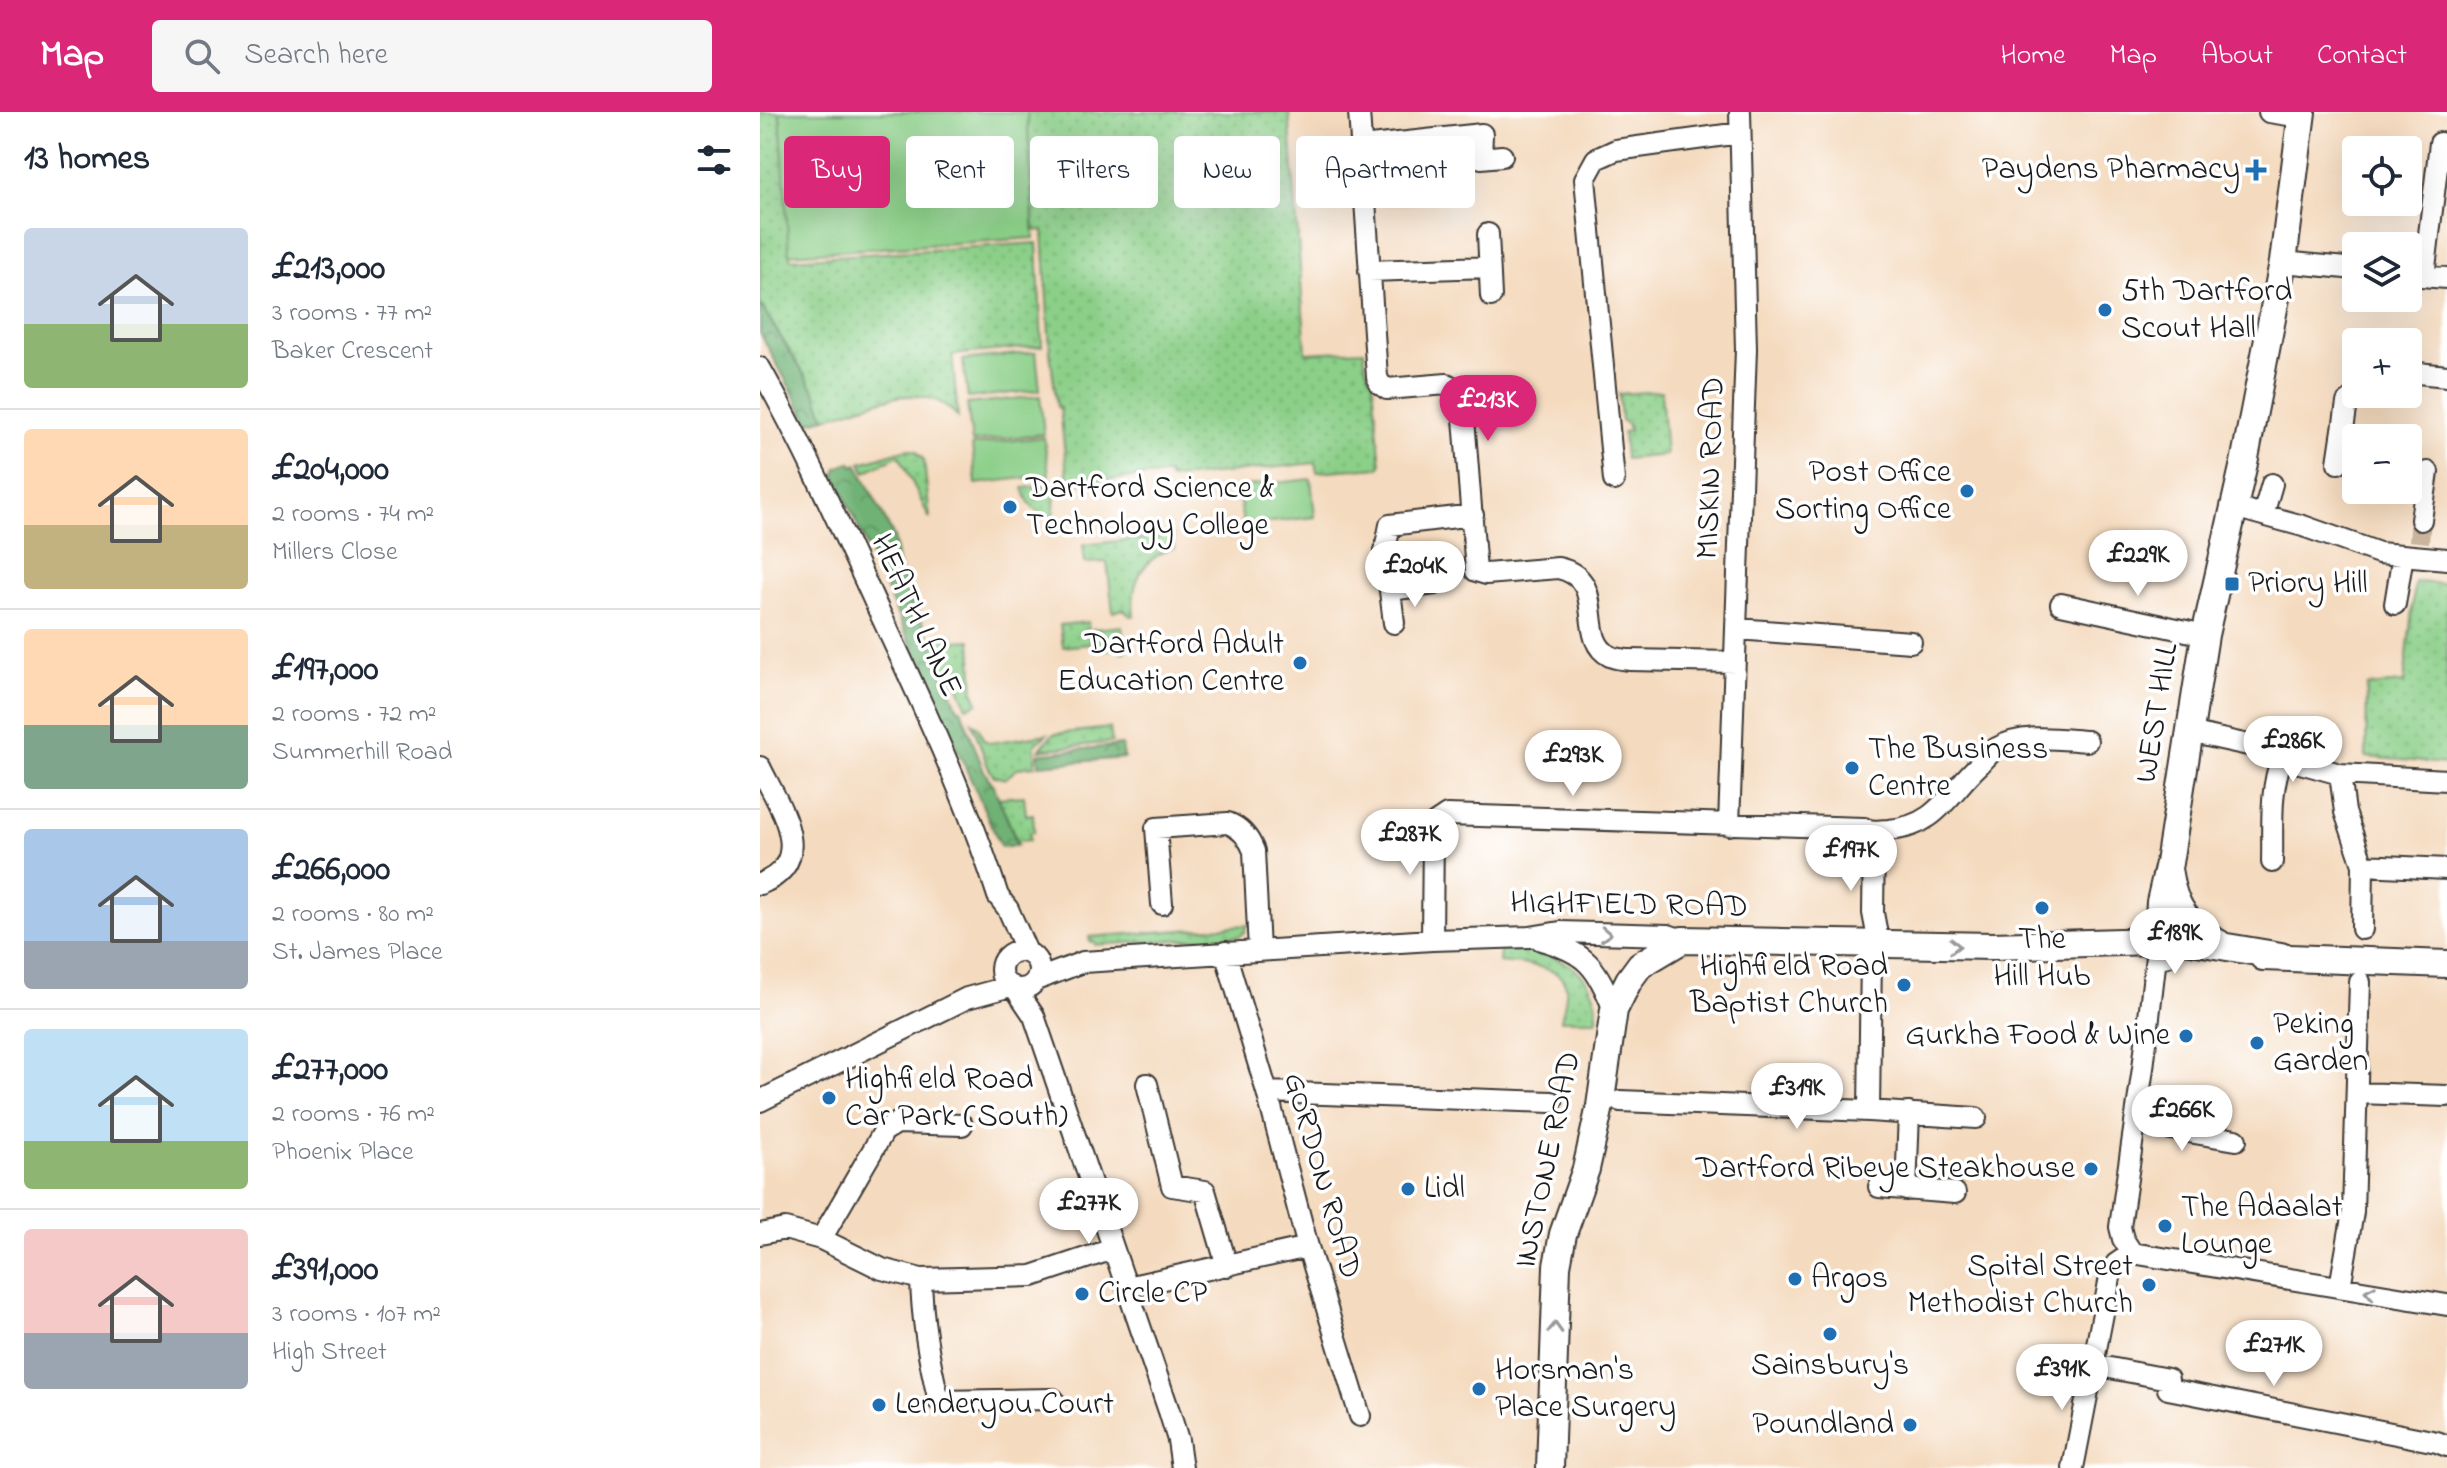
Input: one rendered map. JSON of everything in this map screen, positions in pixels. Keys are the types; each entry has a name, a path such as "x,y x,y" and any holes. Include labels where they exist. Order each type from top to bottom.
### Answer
{"main road":[{"name":"WEST HILL","path":"2160,902 2205,635 2283,262 2302,114"},
{"name":"HIGHFIELD ROAD","path":"2169,863 2175,901 2192,926 2221,945"},
{"path":"2124,941 2145,930 2160,902"},
{"path":"2158,944 2160,902"},
{"name":"HIGHFIELD ROAD","path":"1682,940 1993,946 2203,941 2281,956"},
{"name":"INSTONE ROAD","path":"1550,1468 1557,1266 1563,1234 1589,1156 1600,1106 1614,1010 1640,965 1682,940"},
{"name":"HIGHFIELD ROAD","path":"2158,944 2162,953 2169,956 2281,956 2447,964"}],"street":[{"path":"1359,112 1360,136"},
{"name":"MISKIN ROAD","path":"1729,825 1746,349 1740,112"},
{"path":"2269,112 2302,114"},
{"path":"1614,480 1585,179 1596,159 1616,150 1740,133"},
{"path":"1463,136 1482,134 1481,158 1502,156"},
{"path":"2422,242 2440,143"},
{"path":"1365,208 1380,384 1387,389 1447,384 1462,393 1476,571 1486,574 1558,568 1567,570 1578,577 1587,590 1594,637 1601,650 1612,657 1735,662"},
{"path":"1488,234 1491,296"},
{"path":"2283,262 2342,268"},
{"path":"1369,271 1488,267"},
{"path":"2422,276 2447,278"},
{"name":"HEATH LANE","path":"760,368 810,462 959,786 998,896 1002,962"},
{"path":"2422,373 2447,376"},
{"path":"2338,463 2346,408"},
{"path":"2421,520 2428,472"},
{"path":"2263,515 2272,484"},
{"path":"2234,507 2303,526 2379,553 2413,551 2447,559"},
{"path":"1394,623 1385,550 1390,525 1473,515"},
{"path":"2395,604 2413,551"},
{"path":"1390,590 1435,584"},
{"path":"2061,604 2205,635"},
{"path":"1737,629 1911,642"},
{"path":"2189,732 2262,748 2282,758 2340,774 2447,780"},
{"path":"1870,832 1898,829 1925,820 1940,809 1995,749 2019,739 2087,741"},
{"path":"2272,862 2273,794 2275,775 2282,758"},
{"path":"760,767 791,833 791,852 784,869 760,884"},
{"path":"2340,774 2345,812 2363,865 2362,929"},
{"path":"1432,940 1433,830 1435,823 1447,815 1864,828 1874,840 1873,913 1877,934 1877,944 1871,954 1869,1111"},
{"path":"1162,904 1155,820 1234,825 1247,837 1254,851 1259,950"},
{"path":"2363,865 2447,869"},
{"name":"HEATH LANE","path":"998,896 1008,909 1029,953"},
{"name":"HIGHFIELD ROAD","path":"1029,953 1083,962 1432,940 1530,937 1560,932 1668,935 1682,940"},
{"path":"1530,937 1568,948 1589,963 1599,975 1614,1010"},
{"path":"2132,1253 2120,1227 2158,944"},
{"path":"760,1101 967,998 990,971 1013,952 1029,953 1038,963 1038,975 1024,984"},
{"name":"GORDON ROAD","path":"1225,952 1267,1092 1308,1247 1360,1416"},
{"path":"1002,962 1003,977 1024,984"},
{"name":"HIGHFIELD ROAD","path":"967,998 1024,984 1083,962"},
{"path":"2340,1287 2353,1212 2360,982"},
{"path":"1024,984 1178,1440 1182,1468"},
{"path":"1147,1084 1172,1186 1205,1191 1227,1266"},
{"path":"1267,1092 1552,1102"},
{"path":"2357,1093 2447,1096"},
{"path":"1620,1101 1976,1118"},
{"path":"1906,1190 1909,1113"},
{"path":"821,1239 884,1131 897,1123 962,1125"},
{"path":"2135,1123 2236,1140"},
{"path":"1879,1187 1955,1193"},
{"path":"760,1234 785,1229 821,1239 882,1269 921,1279 1032,1276 1113,1249"},
{"path":"1127,1287 1308,1247"},
{"path":"2073,1468 2111,1272 2116,1264 2132,1253 2447,1305"},
{"path":"921,1279 921,1303 929,1358 939,1401 1053,1399"},
{"path":"2094,1365 2168,1379 2168,1389 2447,1446"}],"green space":[{"path":"760,112 780,112 784,208 787,208 790,259 1037,243 1042,346 952,355 958,417 944,405 928,398 912,396 876,402 825,418 815,392 760,304"},
{"path":"780,112 1027,112 1034,238 789,254 786,208 890,208 890,136 784,136 784,175"},
{"path":"1027,112 1289,112 1306,353 1364,350 1366,368 1373,384 1381,465 1317,472 1315,463 1169,479 1168,474 1068,484 1050,352 1043,230 1034,231 1033,208 1158,208 1158,136 1030,136 1030,163"},
{"path":"760,304 815,392 825,418 810,422 806,417 760,333"},
{"path":"1036,352 1040,390 968,398 963,360"},
{"path":"1661,391 1666,455 1625,459 1623,432 1629,431 1628,425 1621,420 1619,394"},
{"path":"1040,396 1044,434 972,442 967,404"},
{"path":"1044,437 1049,475 976,484 972,445"},
{"path":"907,449 916,451 924,460 930,519 899,455 865,472 861,463"},
{"path":"851,462 853,466 857,464 894,537 899,570 1018,845 1001,847 835,475 837,468"},
{"path":"1311,479 1315,517 1243,525 1238,487"},
{"path":"1056,484 1053,519 1033,508 1023,488"},
{"path":"1173,535 1174,548 1154,558 1140,573 1134,593 1134,616 1123,609 1113,612 1107,562 1085,563 1083,545"},
{"path":"2415,582 2447,584 2447,764 2366,757 2367,686 2404,683"},
{"path":"1088,622 1090,644 1063,647 1060,625"},
{"path":"1122,626 1125,652 1120,652 1119,648 1096,651 1093,629"},
{"path":"951,633 955,641 971,640 974,693 978,703 967,707 957,682 947,685 931,642"},
{"path":"972,722 979,728 983,739 990,743 1047,734 1035,745 1035,766 1018,768 1005,779 994,776"},
{"path":"1110,728 1112,742 1039,750 1053,734"},
{"path":"1122,745 1124,758 1039,765 1038,754"},
{"path":"1024,796 1026,815 1033,814 1034,832 1029,833 1030,840 1017,841 998,798"},
{"path":"1247,925 1240,936 1095,945 1089,937"},
{"path":"1500,951 1546,955 1573,967 1591,988 1597,1020 1561,1020 1566,992 1563,980 1549,970 1499,962"}],"tunnel":[{"path":"2419,542 2421,520"}],"place":[{"name":"Paydens Pharmacy","path":"2256,170"},
{"name":"5th Dartford Scout Hall","path":"2105,310"},
{"name":"Post Office Sorting Office","path":"1967,491"},
{"name":"Dartford Science & Technology College","path":"1010,507"},
{"name":"Priory Hill","path":"2232,584"},
{"name":"Dartford Adult Education Centre","path":"1300,663"},
{"name":"The Business Centre","path":"1852,768"},
{"name":"The Hill Hub","path":"2042,908"},
{"name":"Highfield Road Baptist Church","path":"1904,985"},
{"name":"Gurkha Food & Wine","path":"2186,1036"},
{"name":"Peking Garden","path":"2257,1043"},
{"name":"Highfield Road Car Park (South)","path":"829,1098"},
{"name":"Dartford Ribeye Steakhouse","path":"2091,1169"},
{"name":"Lidl","path":"1408,1189"},
{"name":"The Adaalat Lounge","path":"2165,1226"},
{"name":"Argos","path":"1795,1279"},
{"name":"Spital Street Methodist Church","path":"2149,1285"},
{"name":"Circle CP","path":"1082,1294"},
{"name":"Sainsbury's","path":"1830,1334"},
{"name":"Horsman's Place Surgery","path":"1479,1389"},
{"name":"Lenderyou Court","path":"879,1405"},
{"name":"Poundland","path":"1910,1425"}]}
